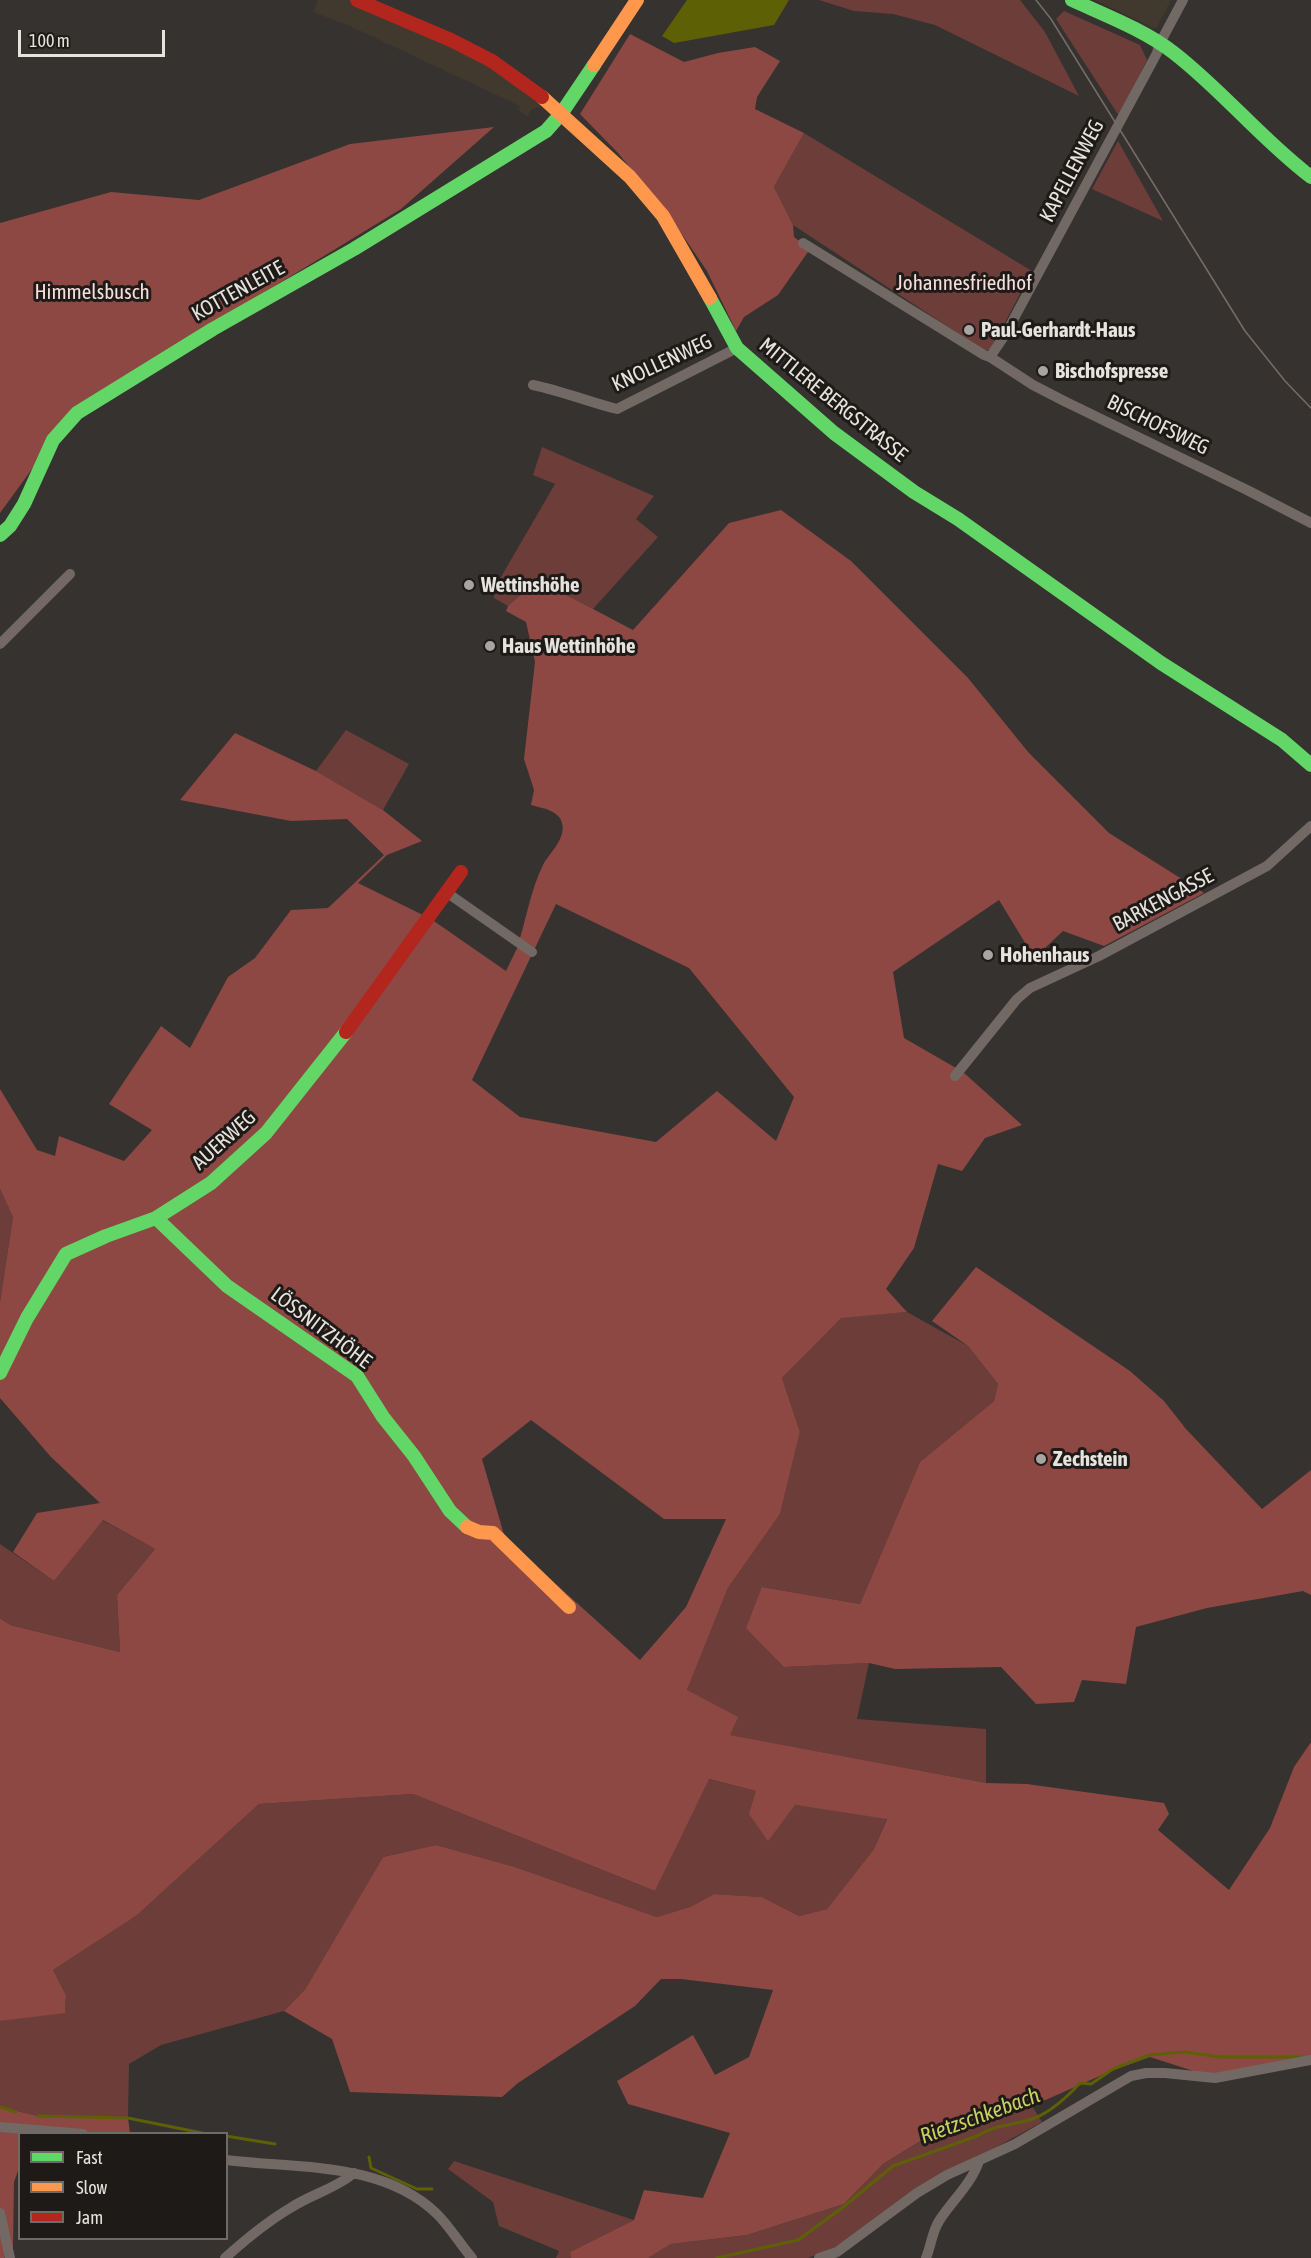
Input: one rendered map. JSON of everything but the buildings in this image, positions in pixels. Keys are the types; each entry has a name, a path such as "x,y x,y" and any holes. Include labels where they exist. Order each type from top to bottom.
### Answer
{"street":[{"name":"MITTLERE BERGSTRASSE","path":"357,0 451,40 492,61 530,87 572,121 630,177 663,216 681,244 737,348 834,433 1161,663 1282,740 1311,765"},
{"name":"KOTTENLEITE","path":"0,535 7,530 28,499 50,444 62,428 78,413 213,329 354,249 546,130 561,114 637,0"},
{"path":"1072,0 1160,43 1195,71 1273,147 1311,177"},
{"name":"KAPELLENWEG","path":"990,357 1039,274 1183,0"},
{"name":"BISCHOFSWEG","path":"803,243 1033,385 1311,523"},
{"name":"KNOLLENWEG","path":"533,385 558,390 590,403 617,409 737,348"},
{"path":"0,644 70,574"},
{"name":"BARKENGASSE","path":"955,1076 1017,999 1030,988 1100,956 1267,866 1311,826"},
{"name":"AUERWEG","path":"0,1373 27,1318 66,1254 105,1236 156,1218 211,1183 266,1133 340,1040 461,872"},
{"path":"447,892 532,952"},
{"name":"LÖSSNITZHÖHE","path":"156,1218 227,1286 357,1376 383,1417 414,1456 450,1511 465,1526 479,1532 493,1533 569,1607"},
{"path":"819,2258 837,2252 917,2193 947,2175 1015,2144 1131,2076 1165,2073 1215,2078 1311,2060"},
{"path":"0,2127 69,2132"},
{"path":"228,2160 328,2168 380,2180 419,2199 439,2216 472,2258"},
{"path":"926,2258 937,2224 975,2173 979,2161"},
{"path":"225,2258 249,2236 293,2206 342,2183 354,2173"},
{"path":"0,2213 10,2258"}],"shaded area":[{"path":"318,0 357,0 451,40 548,104 531,110 527,117 518,109 520,106 352,27 313,12"},
{"path":"687,0 789,0 774,25 674,43 662,36"},
{"path":"1095,0 1171,0 1156,29"}],"green space":[{"path":"819,0 1020,0 1045,32 1079,96 935,25 893,14 854,11"},
{"path":"1064,11 1140,45 1147,60 1119,116 1056,19"},
{"path":"630,34 684,62 755,47 780,61 757,97 755,109 804,133 774,187 793,225 794,237 810,249 778,295 744,317 736,331 707,271 670,217 618,153 580,114"},
{"name":"Himmelsbusch","path":"494,127 401,209 78,406 0,513 0,223 111,192 199,200 350,144"},
{"name":"Johannesfriedhof","path":"804,133 1032,271 991,349 985,351 793,225 774,187"},
{"path":"1118,141 1163,221 1092,189"},
{"path":"542,447 654,496 636,519 658,537 593,609 539,580 508,606 494,598 494,589 555,484 533,475"},
{"path":"781,510 851,561 968,678 1029,753 1109,833 1204,893 1104,946 1063,931 1045,948 1048,958 1036,966 1027,946 999,900 893,972 904,1038 963,1072 1022,1125 985,1138 962,1171 938,1164 914,1248 886,1289 907,1312 841,1318 782,1378 800,1432 780,1514 728,1588 687,1690 738,1717 730,1735 986,1783 1027,1784 1164,1803 1169,1814 1158,1830 1229,1890 1270,1828 1294,1767 1311,1742 1311,2060 1215,2078 1150,2057 1111,2071 1032,2106 942,2128 883,2164 844,2204 747,2235 671,2244 648,2258 571,2258 570,2252 634,2220 644,2190 703,2198 730,2133 628,2104 617,2081 693,2035 715,2075 749,2057 773,1990 681,1979 661,1979 635,2006 518,2083 502,2097 350,2092 332,2039 284,2011 305,1990 383,1857 436,1845 515,1867 657,1917 690,1907 714,1894 762,1897 799,1916 827,1909 874,1849 887,1819 795,1805 768,1841 749,1814 756,1791 709,1779 655,1891 413,1794 259,1804 136,1916 53,1970 66,1995 65,2013 0,2021 0,1618 10,1625 120,1652 117,1595 155,1549 103,1520 54,1581 13,1552 37,1513 100,1503 51,1457 0,1398 0,1302 13,1217 0,1189 0,1089 37,1150 55,1156 59,1136 124,1161 152,1130 109,1104 161,1026 190,1048 228,977 255,958 291,910 328,908 384,855 347,819 291,821 180,800 235,733 316,771 383,810 422,841 387,855 358,883 431,919 506,971 520,942 539,873 560,840 563,829 557,815 531,805 534,790 524,759 535,662 526,622 506,611 508,606 538,580 633,630 729,523","holes":["556,904 689,968 794,1097 776,1141 717,1091 656,1142 520,1117 472,1080","531,1420 664,1519 726,1519 686,1607 640,1660 505,1538 482,1459"]},
{"path":"346,730 409,764 383,810 316,771"},
{"path":"0,1189 13,1217 0,1302"},
{"path":"976,1267 1130,1371 1164,1401 1186,1429 1262,1509 1311,1470 1311,1595 1303,1591 1207,1608 1136,1627 1126,1684 1082,1680 1074,1702 1036,1704 1001,1667 895,1669 869,1663 784,1667 746,1628 762,1587 860,1604 920,1462 994,1401 998,1384 968,1346 932,1321"},
{"path":"907,1312 968,1346 998,1384 994,1401 920,1462 860,1604 762,1587 784,1667 869,1663 857,1719 986,1729 986,1783 729,1735 687,1690 728,1588 780,1514 800,1432 782,1378 841,1317"},
{"path":"102,1520 155,1549 117,1595 120,1652 10,1625 0,1618 0,1544 54,1581"},
{"path":"708,1779 756,1791 795,1805 887,1818 874,1849 827,1909 799,1916 762,1897 714,1894 690,1907 657,1917 515,1867 436,1845 383,1857 305,1991 284,2011 161,2045 129,2064 128,2118 38,2116 0,2107 0,2021 65,2012 66,1995 53,1970 136,1916 259,1804 413,1794 655,1891"},
{"path":"1032,2106 1042,2122 980,2156 834,2248 808,2258 648,2258 671,2244 747,2235 844,2204 883,2164 943,2128"},
{"path":"0,2107 38,2116 128,2118 130,2132 18,2132 18,2171 14,2182 13,2248 4,2258 0,2258"},
{"path":"454,2161 634,2220 570,2252 571,2258 556,2258 559,2251 499,2226 493,2202 448,2169"}],"waterway":[{"name":"Rietzschkebach","path":"717,2258 798,2240 893,2166 991,2129 1035,2118 1059,2103 1080,2083 1091,2084 1113,2069 1149,2055 1185,2052 1221,2057 1301,2057"},
{"name":"Rietzschkebach","path":"0,2107 16,2112"},
{"name":"Rietzschkebach","path":"38,2116 128,2118 197,2132"},
{"name":"Rietzschkebach","path":"228,2136 275,2144"},
{"name":"Rietzschkebach","path":"369,2157 371,2168 417,2189 432,2189"}],"tram line":[{"path":"1036,0 1051,19 1245,331 1285,381 1311,408"}],"traffic: fast":[{"path":"1072,0 1138,30 1174,53 1311,177"},
{"path":"0,535 10,526 24,504 53,440 77,413 213,329 354,249 546,131 561,114 594,65"},
{"path":"710,298 737,348 834,433 914,492 958,519 1161,663 1282,740 1311,765"},
{"path":"0,1373 27,1318 66,1254 106,1236 156,1218 211,1183 266,1133 346,1032"},
{"path":"156,1218 227,1286 357,1376 383,1417 414,1456 450,1511 467,1527"}],"traffic: slow":[{"path":"594,65 637,0"},
{"path":"542,97 630,177 663,216 710,298"},
{"path":"467,1527 479,1532 493,1533 569,1607"}],"traffic: jam":[{"path":"357,0 451,40 492,61 542,97"},
{"path":"346,1032 461,872"}],"place":[{"name":"Paul-Gerhardt-Haus","path":"969,330"},
{"name":"Bischofspresse","path":"1043,371"},
{"name":"Wettinshöhe","path":"469,585"},
{"name":"Haus Wettinhöhe","path":"490,646"},
{"name":"Hohenhaus","path":"988,955"},
{"name":"Zechstein","path":"1041,1459"}]}
